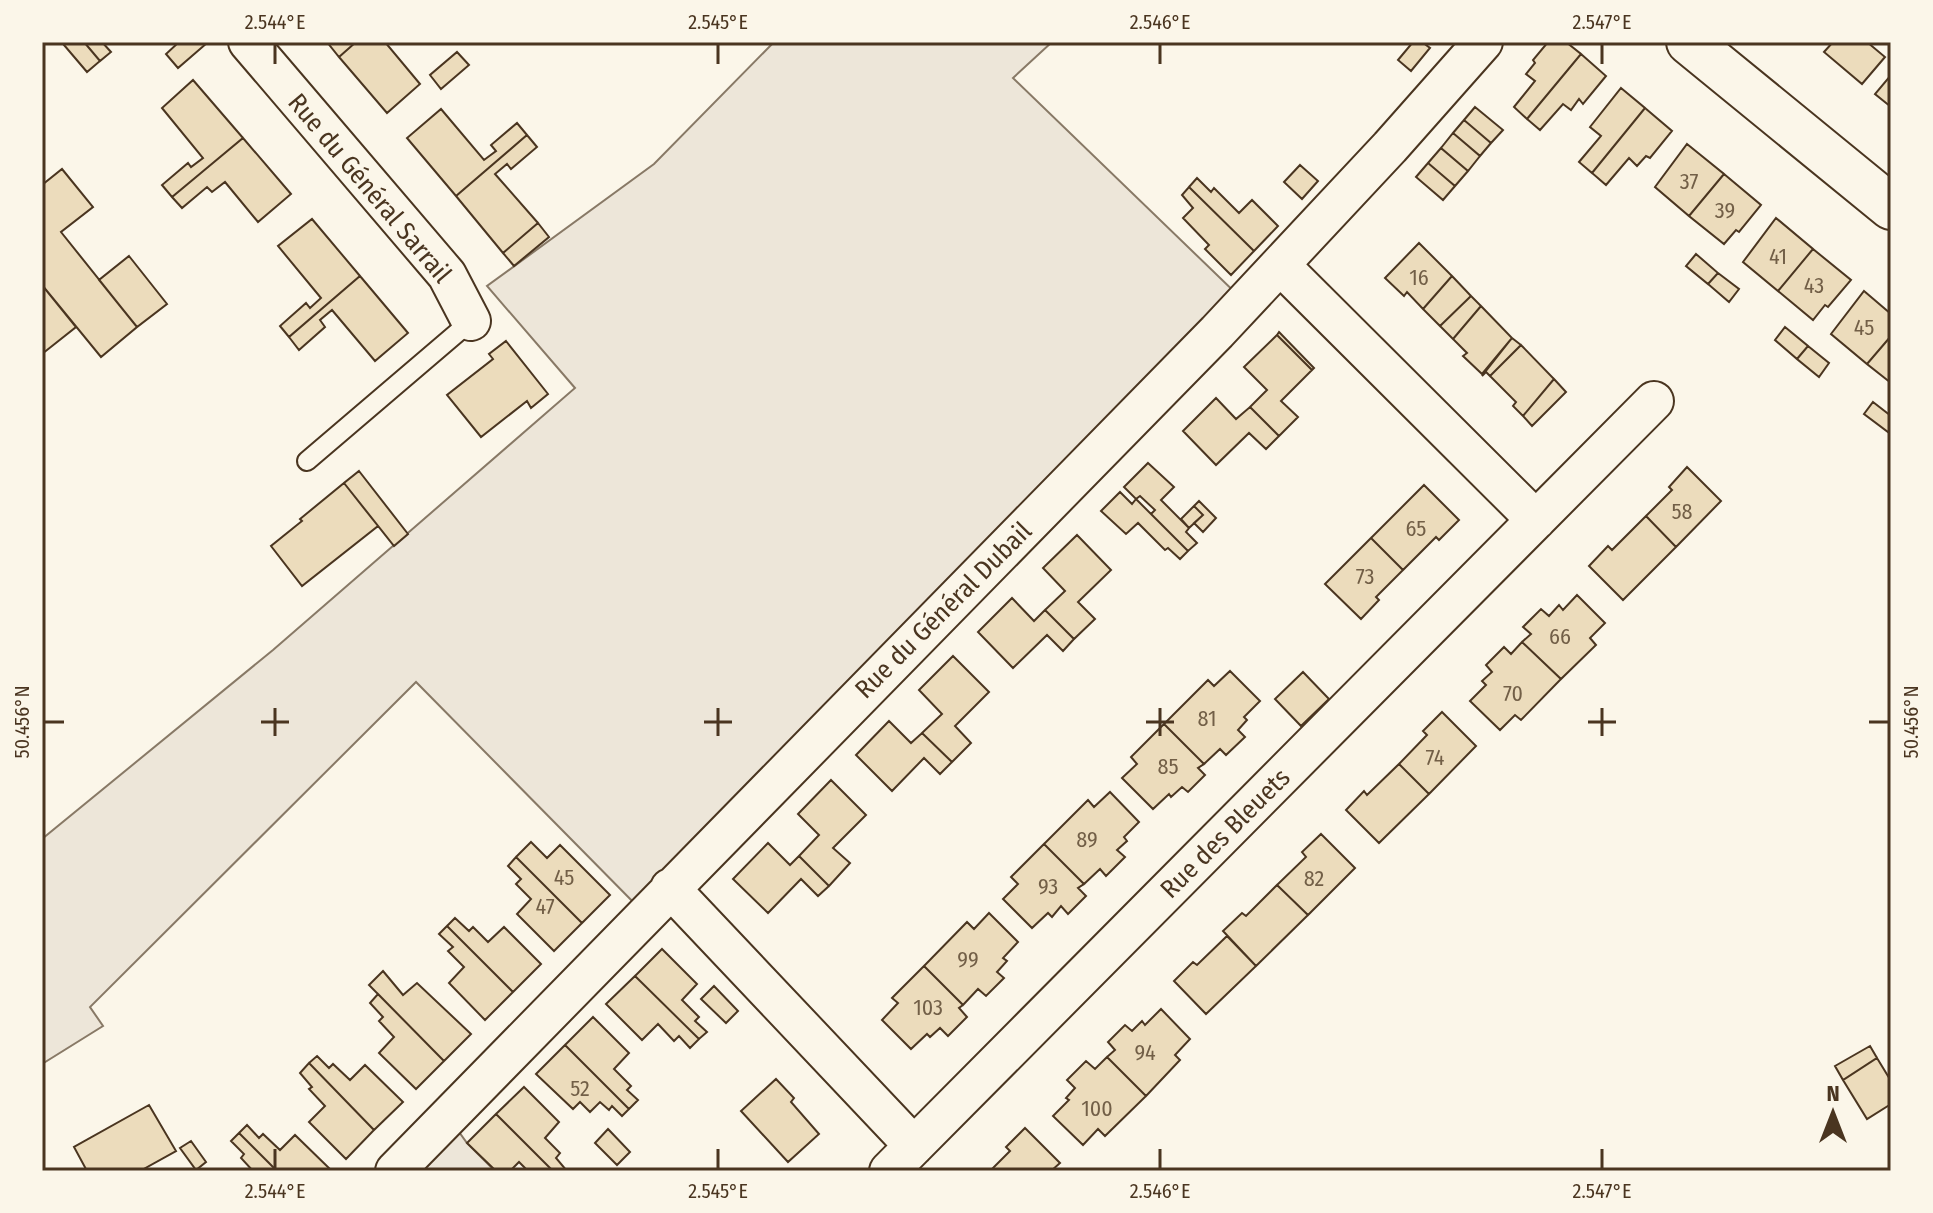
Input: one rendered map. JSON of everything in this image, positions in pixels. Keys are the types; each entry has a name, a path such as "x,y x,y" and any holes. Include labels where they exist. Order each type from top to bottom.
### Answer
{"street":[{"name":"Rue du Général Sarrail","path":"248,42 447,275 471,321"},
{"name":"Rue du Général Dubail","path":"395,1171 1280,265 1483,42"},
{"path":"1689,42 1891,207"},
{"path":"1280,265 1536,520"},
{"name":"Rue des Bleuets","path":"670,888 901,1158 1654,401"}],"lane":[{"name":"Rue du Général Sarrail","path":"307,461 471,321"}],"shaded area":[{"path":"774,42 1052,42 1013,78 1245,302 645,914 416,682 90,1007 103,1026 42,1064 42,839 273,650 575,388 487,286 654,164"},
{"path":"449,1118 467,1143 495,1171 395,1171"}],"building":[{"path":"67,42 84,42 100,61 87,72 64,45"},
{"path":"84,42 102,42 111,52 100,61"},
{"path":"179,42 207,43 178,68 166,54"},
{"path":"327,42 356,42 339,57"},
{"path":"356,42 385,42 420,84 387,113 339,57"},
{"path":"1413,42 1422,42 1430,48 1411,71 1398,60"},
{"path":"1548,42 1566,42 1581,54 1527,119 1514,107 1535,81 1526,74"},
{"path":"1833,42 1867,42 1885,57 1862,84 1824,52"},
{"path":"457,52 469,65 441,89 430,75"},
{"path":"1581,54 1606,76 1583,104 1579,99 1571,110 1563,104 1540,130 1527,119"},
{"path":"1891,75 1891,107 1875,94"},
{"path":"193,80 243,138 172,197 162,185 188,163 191,167 203,158 162,108"},
{"path":"1621,88 1645,108 1592,173 1579,162 1601,136 1590,127"},
{"path":"1475,107 1503,130 1491,143 1464,120"},
{"path":"1645,108 1672,131 1650,158 1646,156 1637,166 1629,158 1606,185 1592,173"},
{"path":"441,109 484,160 496,151 491,145 517,123 527,135 456,196 407,138"},
{"path":"1464,120 1491,143 1480,156 1453,133"},
{"path":"1453,133 1480,156 1468,171 1441,148"},
{"path":"527,135 537,147 511,169 507,164 495,174 538,223 503,253 456,196"},
{"path":"243,138 291,194 258,222 225,182 212,192 207,187 182,208 172,197"},
{"path":"1687,144 1724,174 1689,216 1655,187"},
{"path":"1441,148 1468,171 1455,186 1428,163"},
{"path":"1428,163 1455,186 1443,200 1416,177"},
{"path":"1300,165 1318,181 1302,199 1284,182"},
{"path":"62,169 93,207 61,232 137,327 101,357 42,285 42,185"},
{"path":"1724,174 1761,205 1739,232 1736,230 1724,244 1689,216"},
{"path":"1197,178 1211,192 1214,188 1239,213 1252,200 1278,226 1254,251 1189,187"},
{"path":"1189,187 1254,251 1231,275 1205,249 1209,245 1183,218 1193,208 1182,195"},
{"path":"1776,218 1813,249 1778,291 1743,262"},
{"path":"312,219 360,276 289,337 280,326 306,303 310,308 321,298 278,246"},
{"path":"538,223 549,237 514,266 503,253"},
{"path":"1419,243 1452,276 1423,309 1407,292 1404,296 1385,278"},
{"path":"1813,249 1851,280 1813,320 1778,291"},
{"path":"1696,254 1718,273 1708,284 1686,266"},
{"path":"129,256 167,304 137,327 99,280"},
{"path":"1718,273 1739,289 1729,302 1708,284"},
{"path":"360,276 408,333 375,361 332,310 320,320 325,327 299,350 289,337"},
{"path":"1452,276 1471,296 1440,326 1423,309"},
{"path":"42,285 76,327 42,354"},
{"path":"1864,291 1891,314 1891,336 1867,364 1831,334"},
{"path":"1471,296 1481,306 1453,339 1440,326"},
{"path":"1481,306 1512,338 1482,374 1463,356 1467,353 1453,339"},
{"path":"1785,327 1808,346 1797,359 1775,340"},
{"path":"1279,332 1314,368 1312,370 1277,335"},
{"path":"1277,335 1312,370 1281,401 1298,417 1279,436 1250,407 1267,390 1244,367"},
{"path":"1891,336 1891,383 1867,364"},
{"path":"1512,338 1521,345 1490,376 1486,372 1482,376"},
{"path":"506,341 548,394 531,408 527,401 481,437 447,395 493,359 489,354"},
{"path":"1521,345 1554,379 1523,416 1513,406 1516,402 1490,376"},
{"path":"1808,346 1829,363 1819,377 1797,359"},
{"path":"1554,379 1566,392 1532,426 1523,416"},
{"path":"1216,398 1236,419 1250,407 1279,436 1266,449 1249,433 1216,465 1183,431"},
{"path":"1873,402 1891,416 1888,432 1864,414"},
{"path":"1148,463 1174,487 1161,500 1189,528 1186,532 1197,543 1188,551 1151,514 1155,510 1140,496 1136,499 1124,487"},
{"path":"1687,467 1721,501 1676,547 1646,516 1672,490 1669,487"},
{"path":"359,471 408,534 394,546 344,483"},
{"path":"344,483 378,526 302,586 271,546"},
{"path":"1424,485 1459,520 1439,540 1436,537 1403,570 1371,538"},
{"path":"1120,492 1132,504 1136,499 1188,551 1180,559 1168,548 1165,550 1138,523 1126,534 1101,511"},
{"path":"1199,501 1216,518 1203,532 1194,523 1203,515 1194,506"},
{"path":"1194,506 1203,515 1189,528 1181,519"},
{"path":"1646,516 1676,547 1623,600 1589,566 1608,546 1612,550"},
{"path":"1077,535 1111,570 1078,602 1095,619 1074,639 1045,610 1065,591 1043,568"},
{"path":"1371,538 1403,570 1376,597 1379,600 1361,619 1325,584"},
{"path":"1577,595 1605,623 1590,638 1596,645 1561,679 1522,642 1531,634 1523,627 1541,609 1549,616 1559,605 1563,610"},
{"path":"1012,598 1034,621 1045,610 1074,639 1063,651 1047,635 1013,668 978,632"},
{"path":"1522,642 1561,679 1521,720 1515,715 1500,730 1470,701 1486,685 1482,681 1492,672 1486,665 1504,647 1511,654"},
{"path":"953,656 989,692 955,726 971,743 952,762 922,733 942,714 919,690"},
{"path":"1230,671 1260,701 1244,717 1247,720 1238,730 1245,737 1226,755 1220,749 1204,764 1164,724 1208,680 1214,686"},
{"path":"1303,672 1329,699 1301,726 1275,699"},
{"path":"1442,712 1476,746 1429,794 1399,764 1427,735 1423,731"},
{"path":"889,721 911,743 922,733 952,762 940,774 924,758 892,791 856,755"},
{"path":"1164,724 1204,764 1198,768 1205,775 1188,792 1182,787 1153,809 1122,778 1137,764 1131,757"},
{"path":"1399,764 1429,794 1379,843 1346,810 1364,791 1367,795"},
{"path":"831,780 866,815 833,848 850,863 829,886 799,856 819,835 798,814"},
{"path":"1110,792 1139,822 1124,837 1127,841 1117,850 1125,857 1106,876 1100,869 1084,884 1044,844 1088,800 1094,807"},
{"path":"1321,834 1355,868 1308,915 1277,885 1306,857 1302,852"},
{"path":"531,842 547,858 560,845 610,895 582,923 516,857"},
{"path":"768,843 790,865 799,856 829,886 818,896 801,879 768,913 733,879"},
{"path":"1044,844 1084,884 1078,888 1086,896 1068,914 1061,906 1052,917 1048,913 1032,928 1003,899 1018,884 1011,877"},
{"path":"516,857 582,923 554,951 517,914 531,899 516,884 521,879 508,866"},
{"path":"1277,885 1308,915 1256,966 1223,931 1242,913 1246,916"},
{"path":"989,913 1018,942 1003,958 1007,961 997,972 1004,978 986,996 978,989 963,1005 924,966 967,922 974,929"},
{"path":"455,918 469,931 473,927 488,942 504,927 541,964 513,992 447,926"},
{"path":"447,926 513,992 485,1020 449,983 464,967 448,951 453,947 439,934"},
{"path":"1227,936 1256,966 1206,1014 1174,981 1193,962 1197,965"},
{"path":"662,949 697,984 682,1000 699,1017 695,1021 707,1032 699,1039 635,976"},
{"path":"924,966 963,1005 959,1008 967,1017 948,1036 940,1028 930,1037 927,1034 911,1049 882,1020 898,1003 892,998"},
{"path":"383,971 403,995 417,983 471,1034 444,1061 369,985"},
{"path":"635,976 699,1039 690,1048 679,1036 674,1041 658,1024 642,1040 606,1004"},
{"path":"714,986 738,1011 726,1023 701,999"},
{"path":"378,994 444,1061 416,1089 379,1053 394,1037 379,1021 383,1017 370,1003"},
{"path":"1161,1009 1190,1039 1175,1055 1180,1060 1146,1096 1107,1057 1115,1050 1108,1042 1125,1025 1132,1031 1142,1021 1145,1025"},
{"path":"593,1017 629,1053 614,1069 631,1086 627,1090 638,1100 629,1109 565,1045"},
{"path":"565,1045 629,1109 622,1116 612,1106 609,1110 600,1102 590,1112 580,1102 573,1109 536,1074"},
{"path":"1870,1046 1877,1058 1843,1080 1835,1066"},
{"path":"317,1056 329,1068 333,1064 350,1080 365,1065 403,1102 374,1130 309,1063"},
{"path":"1107,1057 1146,1096 1105,1136 1098,1129 1083,1145 1053,1116 1069,1100 1066,1098 1075,1088 1067,1080 1086,1061 1095,1069"},
{"path":"1877,1058 1891,1081 1891,1104 1867,1119 1843,1080"},
{"path":"309,1063 374,1130 346,1159 309,1122 325,1106 309,1089 312,1087 300,1073"},
{"path":"776,1079 794,1098 791,1102 819,1134 788,1162 741,1111"},
{"path":"524,1087 559,1122 545,1138 560,1153 556,1158 567,1171 553,1171 496,1114"},
{"path":"149,1105 176,1151 140,1171 87,1171 74,1147"},
{"path":"496,1114 553,1171 528,1171 519,1162 510,1171 496,1171 467,1143"},
{"path":"247,1125 259,1138 263,1134 280,1150 295,1135 332,1171 277,1171 239,1133"},
{"path":"1025,1128 1060,1163 1051,1171 990,1171 1010,1151 1006,1147"},
{"path":"608,1129 630,1152 617,1165 595,1143"},
{"path":"239,1133 277,1171 253,1171 241,1158 244,1154 231,1141"},
{"path":"191,1141 206,1162 196,1170 180,1148"}]}
